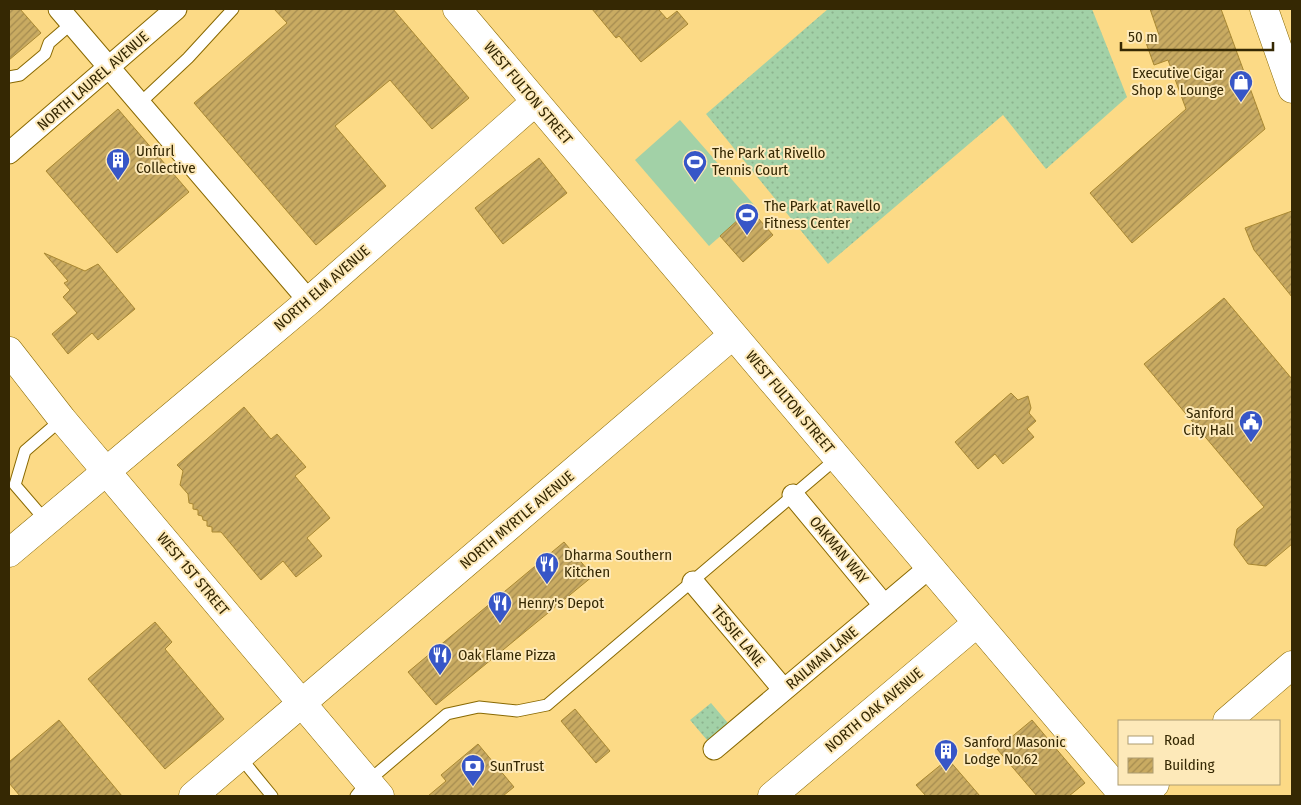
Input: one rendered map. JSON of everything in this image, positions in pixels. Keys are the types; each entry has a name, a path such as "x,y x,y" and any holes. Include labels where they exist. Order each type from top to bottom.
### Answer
{"street":[{"name":"NORTH LAUREL AVENUE","path":"9,153 176,9"},
{"name":"WEST FULTON STREET","path":"456,9 1124,796"},
{"path":"1264,9 1292,88"},
{"path":"65,16 308,301"},
{"name":"NORTH ELM AVENUE","path":"9,553 308,301 535,102"},
{"name":"NORTH MYRTLE AVENUE","path":"193,796 733,335"},
{"name":"WEST 1ST STREET","path":"9,351 62,419 301,704 368,791"},
{"name":"OAKMAN WAY","path":"794,495 884,605"},
{"name":"RAILMAN LANE","path":"714,749 930,567"},
{"name":"TESSIE LANE","path":"693,582 784,690"},
{"name":"NORTH OAK AVENUE","path":"772,796 977,623"},
{"path":"1228,720 1292,665"},
{"path":"1140,796 1154,785"}],"lane":[{"path":"139,104 188,58 233,9"},
{"path":"9,77 20,75 45,54 49,43 65,16"},
{"path":"46,521 15,485 25,451 62,419"},
{"path":"368,791 447,714 479,707 517,711 547,705 837,458"},
{"path":"240,756 272,796"}],"green space":[{"path":"828,9 1092,9 1127,97 1046,169 1003,115 828,264 706,114"},
{"name":"The Park at Rivello Tennis Court","path":"680,120 755,206 709,246 635,160"},
{"path":"711,703 733,729 712,746 690,720"}],"building":[{"path":"9,9 20,9 41,33 9,60"},
{"path":"274,9 393,9 469,98 432,129 390,80 335,126 386,186 316,245 194,103 287,23"},
{"path":"592,9 658,9 667,19 677,11 688,24 641,62 619,36 616,38"},
{"path":"1150,9 1221,9 1265,129 1132,243 1090,193 1186,109 1168,60 1154,65 1145,40 1159,35"},
{"name":"Unfurl Collective","path":"118,109 189,192 117,253 46,171"},
{"path":"539,158 567,193 503,244 475,208"},
{"name":"The Park at Ravello Fitness Center","path":"750,209 773,235 743,262 720,236"},
{"path":"1292,211 1292,297 1254,250 1245,228"},
{"path":"44,253 85,271 98,264 135,309 98,340 92,333 68,354 52,334 77,313 63,297 70,290 64,283 68,281"},
{"name":"Sanford City Hall","path":"1224,298 1292,379 1292,544 1266,566 1248,564 1234,545 1237,529 1264,507 1144,364"},
{"path":"1011,393 1018,400 1028,396 1031,408 1029,413 1036,421 1027,429 1034,437 1003,464 995,454 978,469 955,442"},
{"path":"244,407 271,439 277,434 306,467 295,476 330,518 307,538 322,556 296,577 283,561 261,580 221,532 212,532 212,527 207,526 207,521 198,515 198,510 193,509 193,504 189,503 188,494 180,485 183,471 177,465"},
{"name":"Henry's Depot","path":"564,542 593,576 436,705 408,672"},
{"path":"155,622 172,642 165,649 224,719 165,769 88,679"},
{"path":"575,709 610,751 596,763 561,721"},
{"path":"59,720 122,796 20,796 9,783 9,762"},
{"path":"1032,720 1085,783 1069,796 1037,796 997,749"},
{"path":"478,744 514,787 503,796 428,796 446,781 441,775"},
{"name":"Sanford Masonic Lodge No.62","path":"948,759 980,796 926,796 916,785"}],"place":[{"name":"Executive Cigar Shop & Lounge","path":"1241,103"},
{"name":"Unfurl Collective","path":"118,181"},
{"name":"The Park at Rivello Tennis Court","path":"695,183"},
{"name":"The Park at Ravello Fitness Center","path":"747,236"},
{"name":"Sanford City Hall","path":"1251,443"},
{"name":"Dharma Southern Kitchen","path":"547,585"},
{"name":"Henry's Depot","path":"500,624"},
{"name":"Oak Flame Pizza","path":"440,676"},
{"name":"Sanford Masonic Lodge No.62","path":"946,772"},
{"name":"SunTrust","path":"473,787"}]}
